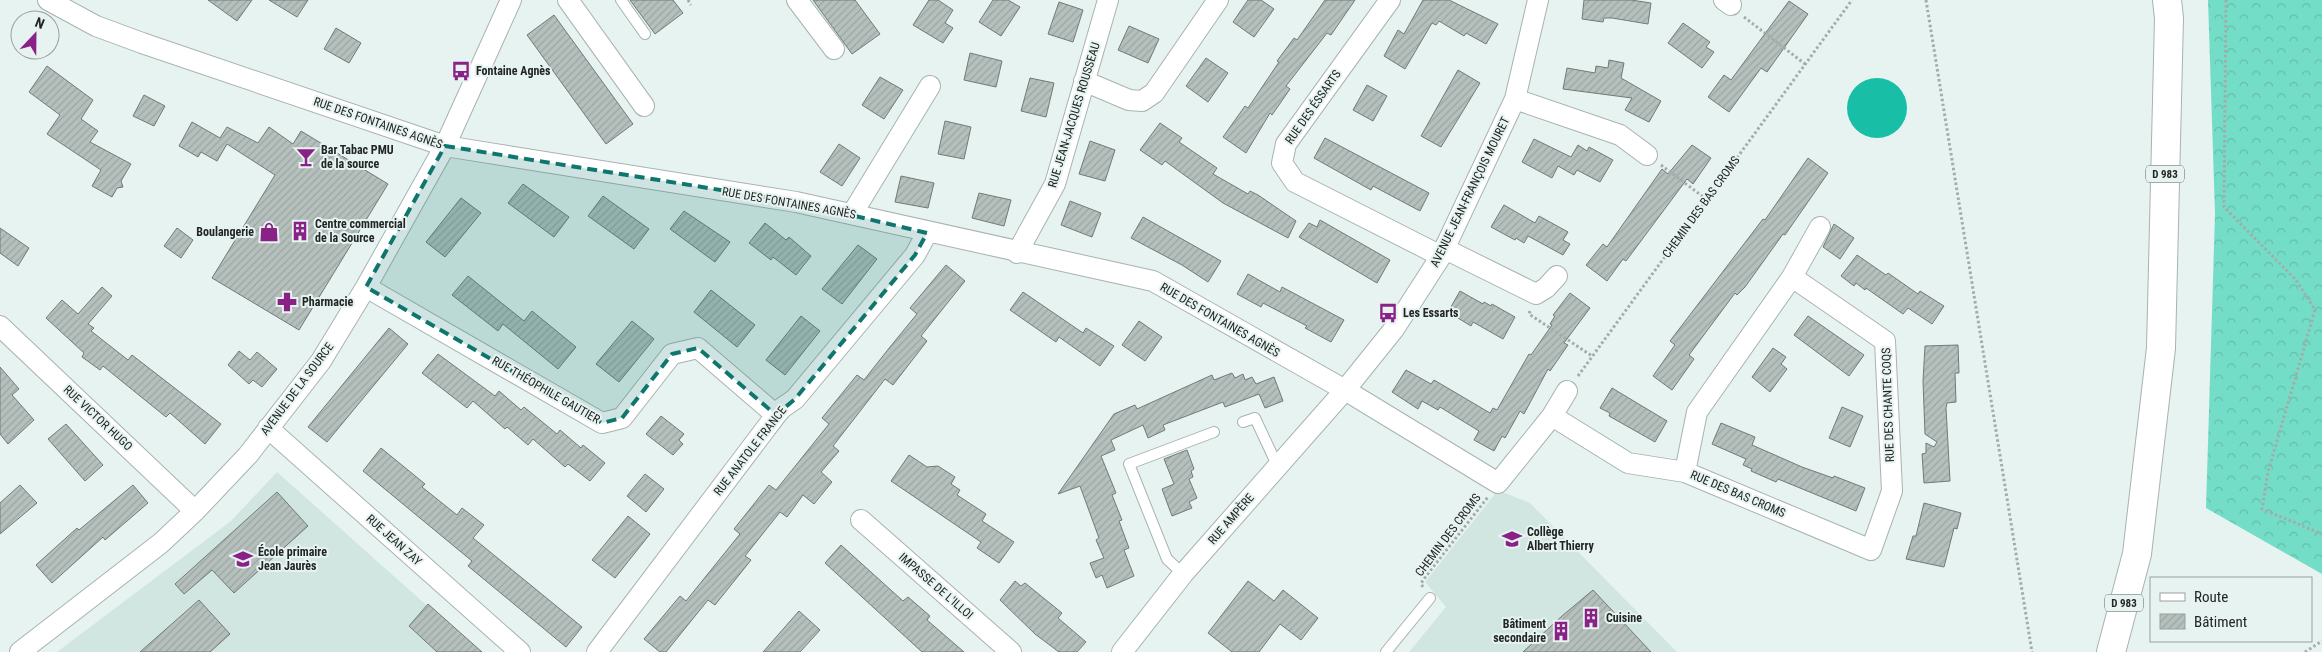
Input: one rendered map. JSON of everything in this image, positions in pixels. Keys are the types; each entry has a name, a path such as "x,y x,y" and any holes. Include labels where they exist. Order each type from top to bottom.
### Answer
{"main road":[{"name":"D 983","path":"2111,652 2137,554 2161,348 2169,18 2167,0"}],"street":[{"name":"RUE DES FONTAINES AGNÈS","path":"48,0 96,26 142,44 445,146 787,201 852,214 1017,253 1152,281 1345,390 1498,484"},
{"name":"AVENUE DE LA SOURCE","path":"20,652 161,543 195,511 248,455 320,362 366,287 445,146 511,0"},
{"path":"568,0 644,106"},
{"path":"797,0 834,49"},
{"name":"RUE JEAN-JACQUES ROUSSEAU","path":"1017,253 1055,184 1108,0"},
{"path":"1084,81 1129,100 1142,101 1154,93 1218,0"},
{"name":"RUE DES ÉSSARTS","path":"1390,0 1286,144 1282,163 1295,182 1443,253 1536,294"},
{"name":"AVENUE JEAN-FRANÇOIS MOURET","path":"1345,390 1394,330 1443,253 1515,99 1538,0"},
{"path":"852,214 930,86"},
{"path":"1515,99 1620,135 1647,155"},
{"path":"1685,472 1697,412 1792,277 1820,227"},
{"name":"RUE ANATOLE FRANCE","path":"597,652 776,414 796,399 914,255 926,233"},
{"path":"1536,294 1546,288 1557,276"},
{"name":"RUE DES CHANTE COQS","path":"1792,277 1885,341 1892,491 1871,550"},
{"name":"RUE THÉOPHILE GAUTIER","path":"366,287 602,423 622,418 672,354 698,348 776,414"},
{"name":"RUE VICTOR HUGO","path":"0,326 195,511"},
{"name":"RUE AMPÈRE","path":"1121,652 1183,574 1345,390"},
{"path":"1498,484 1552,416 1567,391"},
{"name":"RUE DES BAS CROMS","path":"1552,416 1628,463 1685,472 1871,550"},
{"name":"RUE JEAN ZAY","path":"268,428 520,652"},
{"name":"IMPASSE DE L'ILLOI","path":"861,520 1011,652"}],"lane":[{"path":"621,0 645,34"},
{"path":"1243,422 1256,418 1277,466"},
{"path":"1183,574 1167,559 1129,464 1214,432"},
{"path":"1386,652 1430,598"}],"path":[{"path":"688,0 692,5"},
{"name":"CHEMIN DES BAS CROMS","path":"1567,391 1852,0"},
{"path":"1926,0 2032,652"},
{"path":"2226,0 2224,207 2296,280 2315,310 2268,472 2262,509 2322,534"},
{"path":"1728,3 1805,64"},
{"path":"1647,155 1706,199"},
{"path":"1536,294 1529,314 1592,356"},
{"name":"CHEMIN DES CROMS","path":"1430,598 1421,584 1498,484"},
{"path":"2305,652 2322,640"}],"highlighted area":[{"path":"445,146 796,202 927,233 915,255 795,399 776,415 698,348 672,354 622,418 602,423 366,287"}],"shaded area":[{"path":"1871,78 1883,78 1894,83 1902,91 1907,102 1905,120 1894,133 1883,138 1871,138 1860,133 1852,125 1847,114 1847,102 1852,91 1860,83"},
{"path":"277,472 479,652 57,652 231,521"},
{"name":"Collège Albert Thierry","path":"1498,490 1530,503 1677,652 1409,652 1446,607 1425,582"}],"green space":[{"path":"2208,0 2322,0 2322,574 2206,508 2215,214"}],"building":[{"path":"208,0 252,0 237,21"},
{"path":"269,0 308,0 297,17"},
{"path":"630,0 673,0 683,13 655,34"},
{"path":"813,0 855,0 880,34 852,54"},
{"path":"929,0 938,0 953,10 945,23 953,28 943,43 913,25"},
{"path":"993,0 1008,0 1020,7 1001,36 979,22"},
{"path":"1248,0 1261,0 1274,9 1254,37 1233,22"},
{"path":"1325,0 1355,0 1331,35 1327,33 1286,86 1290,89 1272,115 1270,113 1246,153 1223,137 1245,106 1248,108 1279,62 1277,61 1294,38 1297,40"},
{"path":"1423,0 1449,0 1498,24 1486,44 1466,33 1464,36 1439,21 1436,25 1432,23 1405,69 1384,56 1398,30 1404,34"},
{"path":"1584,0 1631,0 1651,3 1648,24 1612,18 1604,18 1603,22 1582,19"},
{"path":"1789,1 1808,14 1767,72 1761,68 1729,112 1708,97 1724,75 1731,80"},
{"path":"1059,2 1083,10 1073,42 1048,34"},
{"path":"554,15 633,124 606,144 527,35"},
{"path":"1683,23 1710,42 1706,47 1714,52 1702,68 1668,43"},
{"path":"1129,26 1159,39 1148,63 1118,50"},
{"path":"336,28 361,43 349,63 324,49"},
{"path":"970,53 1002,61 996,87 964,80"},
{"path":"1206,58 1228,73 1208,102 1186,86"},
{"path":"1609,60 1624,63 1621,78 1661,101 1649,122 1625,110 1632,98 1563,89 1567,68 1595,73 1596,66 1608,68"},
{"path":"47,66 93,100 81,119 98,131 90,142 131,164 121,181 123,187 117,188 112,197 92,186 101,170 47,134 60,115 29,92"},
{"path":"1458,70 1480,83 1441,147 1421,136"},
{"path":"880,77 903,90 884,119 862,105"},
{"path":"1030,78 1054,83 1046,117 1021,111"},
{"path":"1367,85 1387,96 1373,121 1353,110"},
{"path":"144,95 165,106 154,126 133,116"},
{"path":"945,121 971,127 964,159 938,154"},
{"name":"Centre commercial de la Source","path":"192,122 220,138 227,127 258,143 269,127 293,144 301,131 388,184 299,330 212,278 275,175 227,144 217,161 201,152 198,157 179,146"},
{"path":"1160,123 1182,138 1179,142 1217,168 1213,174 1248,194 1250,191 1258,195 1296,221 1288,238 1223,203 1165,161 1162,165 1140,150"},
{"path":"1325,138 1429,193 1420,211 1373,186 1371,190 1314,158"},
{"path":"1534,139 1571,157 1578,145 1587,151 1589,147 1613,160 1600,182 1577,170 1574,175 1558,166 1552,178 1522,162"},
{"path":"1090,141 1115,150 1105,181 1079,174"},
{"path":"839,144 860,158 842,186 820,172"},
{"path":"1692,145 1711,158 1693,184 1687,179 1626,261 1623,259 1607,281 1586,265 1603,244 1607,247 1662,169 1668,174"},
{"path":"1808,158 1828,173 1785,235 1783,234 1745,287 1737,295 1735,293 1689,355 1694,359 1672,390 1653,376 1675,345 1670,341 1763,219 1765,220"},
{"path":"901,176 934,183 928,208 895,202"},
{"path":"523,184 569,217 554,237 508,203"},
{"path":"979,193 1011,200 1004,226 972,218"},
{"path":"603,196 649,229 634,249 588,216"},
{"path":"461,198 481,213 445,257 426,242"},
{"path":"1070,201 1101,213 1092,237 1061,225"},
{"path":"1504,205 1535,223 1539,216 1568,232 1563,240 1570,244 1563,255 1528,236 1524,243 1491,227"},
{"path":"684,211 730,242 715,262 670,229"},
{"path":"1143,217 1221,261 1208,282 1182,265 1131,238"},
{"path":"1320,220 1390,260 1377,283 1299,237 1309,223 1317,227"},
{"path":"765,223 786,240 789,237 811,256 796,275 773,257 771,260 749,243"},
{"path":"1834,224 1854,238 1840,259 1823,247"},
{"path":"0,228 29,248 18,266 0,253"},
{"path":"177,228 193,240 181,258 164,246"},
{"path":"858,245 877,259 842,304 822,289"},
{"path":"1857,255 1886,275 1888,273 1918,294 1920,291 1944,306 1932,324 1908,308 1903,314 1866,288 1865,290 1856,283 1854,286 1841,276"},
{"path":"946,265 965,281 921,336 927,341 893,385 885,379 833,446 839,451 821,472 832,482 814,504 803,495 787,517 780,512 745,556 751,560 715,605 708,600 666,652 660,652 644,639 680,596 686,601 740,534 734,529 769,485 776,490 829,424 822,418 857,375 864,380 917,314 910,308"},
{"path":"1248,274 1280,292 1282,287 1344,320 1331,342 1305,328 1307,326 1263,303 1261,307 1237,294"},
{"path":"468,276 524,321 532,311 576,347 558,369 503,324 498,331 452,295"},
{"path":"102,287 112,296 88,324 94,328 91,331 128,360 132,355 221,424 205,444 170,413 166,417 103,366 100,370 82,357 84,353 46,318 62,300 78,314"},
{"path":"711,290 755,325 737,347 694,312"},
{"path":"1460,291 1483,304 1484,302 1491,306 1492,304 1515,317 1503,339 1473,322 1471,326 1448,312"},
{"path":"1023,292 1083,333 1086,328 1114,346 1100,366 1059,337 1056,342 1010,310"},
{"path":"1570,293 1590,308 1564,343 1568,345 1550,371 1548,369 1524,414 1520,411 1505,438 1502,436 1494,451 1474,440 1479,431 1440,407 1438,410 1422,401 1418,409 1392,392 1406,370 1431,384 1434,380 1490,413 1493,408 1497,410 1529,354 1531,355 1552,325 1550,324 1555,316 1553,315"},
{"path":"801,316 820,331 785,375 766,360"},
{"path":"1808,316 1864,355 1849,376 1794,335"},
{"path":"632,321 654,339 619,382 596,364"},
{"path":"1139,321 1162,337 1145,361 1122,345"},
{"path":"389,328 408,344 327,442 308,427"},
{"path":"1958,345 1959,373 1955,373 1956,402 1947,403 1946,408 1950,481 1924,483 1922,454 1926,453 1926,443 1934,447 1937,442 1925,434 1923,381 1925,346"},
{"path":"1773,348 1786,357 1781,364 1787,369 1770,392 1752,377"},
{"path":"239,351 250,360 257,352 277,369 262,387 253,380 249,384 228,365"},
{"path":"438,354 495,396 499,391 521,410 524,407 557,434 560,430 581,448 583,445 605,463 590,481 568,464 565,467 533,439 528,445 507,427 505,429 473,401 467,408 422,373"},
{"path":"0,367 19,389 12,395 34,420 8,444 0,434"},
{"path":"1232,373 1235,378 1243,374 1245,380 1252,377 1256,384 1274,377 1283,401 1265,408 1259,394 1225,407 1223,402 1163,425 1165,430 1148,438 1143,425 1111,440 1115,450 1101,456 1116,493 1112,495 1122,520 1119,521 1129,548 1124,550 1134,576 1107,588 1102,575 1096,578 1090,563 1104,558 1096,540 1099,538 1080,486 1058,494 1114,414 1135,405 1137,409 1212,375 1214,380"},
{"path":"1612,388 1667,421 1655,442 1609,416 1610,413 1600,408"},
{"path":"1842,407 1863,416 1850,447 1829,438"},
{"path":"661,416 684,434 679,440 683,444 673,455 646,434"},
{"path":"1721,423 1755,437 1752,445 1802,467 1833,478 1834,476 1865,488 1856,511 1778,479 1776,482 1751,471 1752,469 1743,465 1746,459 1712,444"},
{"path":"66,424 103,465 85,481 48,439"},
{"path":"381,448 425,484 422,487 457,515 462,508 484,525 473,538 582,627 566,647 468,566 472,561 363,471"},
{"path":"1187,450 1194,469 1191,471 1193,477 1189,479 1197,498 1189,502 1192,508 1172,516 1162,489 1174,484 1164,459"},
{"path":"909,455 927,467 938,466 955,477 951,484 960,490 957,495 986,514 982,521 1014,542 999,563 977,548 981,542 891,481"},
{"path":"645,474 664,489 646,512 627,496"},
{"path":"20,485 37,503 0,534 0,503"},
{"path":"133,485 148,503 105,540 103,537 52,583 36,565 77,528 79,530"},
{"path":"277,492 308,526 234,593 212,570 184,594 175,584"},
{"path":"1924,503 1961,513 1957,529 1954,528 1944,567 1906,559 1913,536 1916,536"},
{"path":"628,516 650,534 615,578 592,560"},
{"path":"841,545 903,601 908,597 930,616 927,620 964,652 922,652 825,563"},
{"path":"1015,581 1021,586 1025,583 1062,613 1058,618 1086,642 1077,652 1059,652 1035,634 1000,600"},
{"path":"1248,581 1274,601 1283,590 1318,618 1301,640 1280,624 1259,652 1232,652 1208,633"},
{"path":"1593,590 1651,652 1523,652 1562,616"},
{"path":"199,600 230,634 210,652 140,652"},
{"path":"428,604 482,652 437,652 409,626"},
{"path":"799,611 820,630 800,652 763,652"}],"place":[{"name":"Fontaine Agnès","path":"461,71"},
{"name":"Bar Tabac PMU de la source","path":"306,157"},
{"name":"Centre commercial de la Source","path":"300,231"},
{"name":"Boulangerie","path":"269,232"},
{"name":"Pharmacie","path":"287,302"},
{"name":"Les Essarts","path":"1388,313"},
{"name":"Collège Albert Thierry","path":"1512,539"},
{"name":"École primaire Jean Jaurès","path":"243,559"},
{"name":"Cuisine","path":"1591,618"},
{"name":"Bâtiment secondaire","path":"1561,631"}]}
